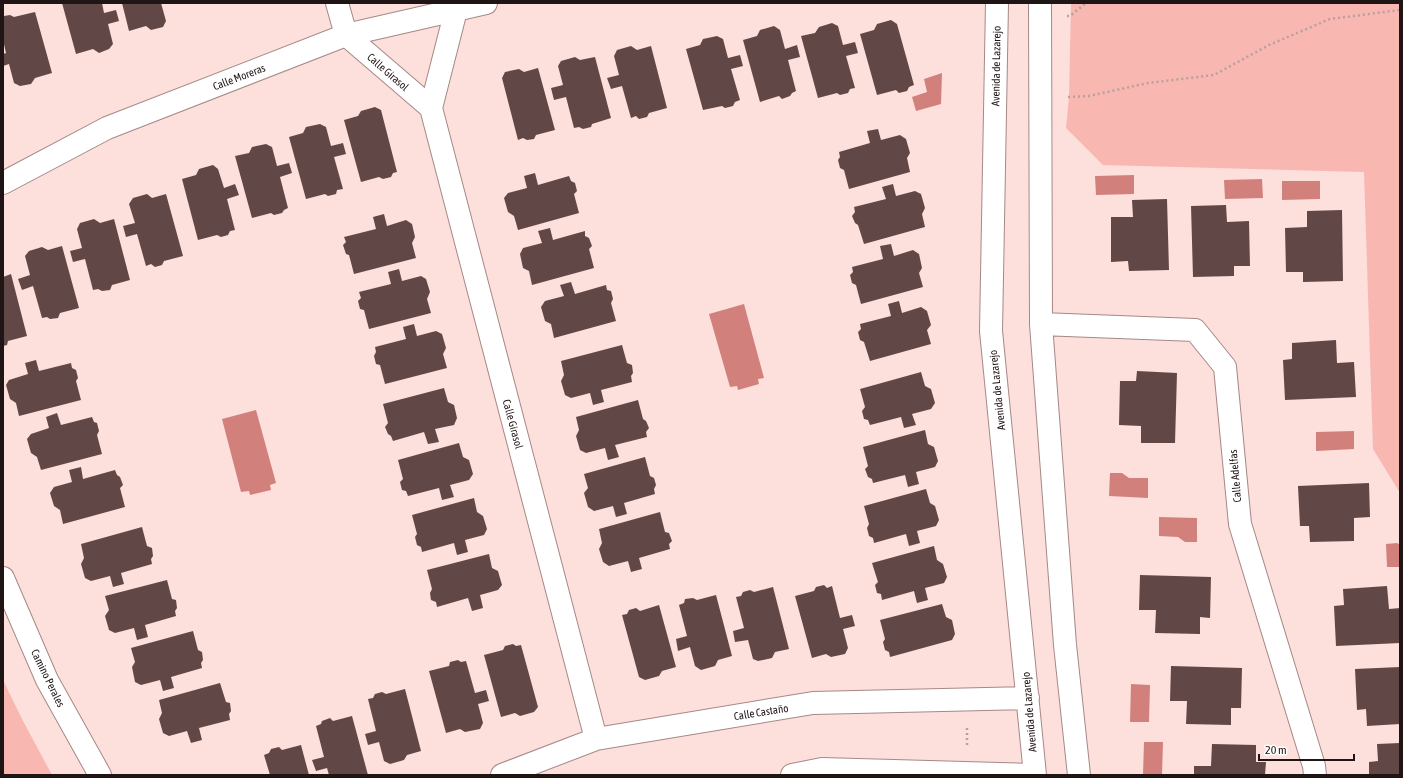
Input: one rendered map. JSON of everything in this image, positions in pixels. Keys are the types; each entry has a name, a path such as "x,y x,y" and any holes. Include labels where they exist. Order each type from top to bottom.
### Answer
{"street":[{"path":"337,3 346,35"},
{"name":"Calle Moreras","path":"3,183 107,128 346,35 486,3"},
{"name":"Avenida de Lazarejo","path":"997,3 991,331 1035,775"},
{"path":"1040,3 1041,324 1065,645 1079,775"},
{"name":"Calle Girasol","path":"456,10 431,108 596,739"},
{"name":"Calle Girasol","path":"346,35 431,108"},
{"name":"Calle Adelfas","path":"1041,324 1195,330 1225,367 1240,524 1314,766 1315,775"},
{"name":"Camino Perales","path":"3,578 47,680 100,775"},
{"name":"Calle Castaño","path":"502,775 596,739 813,703 1028,698"},
{"path":"792,775 822,769 1035,775"}],"path":[{"path":"1040,98 1089,96 1148,83 1214,75 1269,45 1330,19 1400,10"},
{"path":"966,773 968,699"}],"shaded area":[{"path":"1071,3 1400,3 1400,493 1373,449 1364,172 1103,165 1066,128 1069,97"},
{"path":"942,73 941,104 916,111 912,97 927,92 924,79"},
{"path":"1134,175 1134,194 1096,195 1095,176"},
{"path":"1262,179 1263,198 1225,199 1224,180"},
{"path":"1282,181 1320,181 1320,199 1282,200"},
{"path":"744,304 764,378 758,379 759,384 738,390 737,386 730,387 709,314"},
{"path":"256,410 276,483 270,485 271,490 250,495 249,491 241,492 222,419"},
{"path":"1354,431 1354,449 1316,451 1316,432"},
{"path":"1110,473 1122,473 1129,478 1148,478 1148,498 1109,496"},
{"path":"1159,517 1197,518 1197,542 1185,542 1178,537 1159,536"},
{"path":"1397,543 1400,545 1400,567 1387,567 1386,544"},
{"path":"3,680 22,719 52,775 3,775"},
{"path":"1131,684 1150,685 1149,722 1130,722"},
{"path":"1144,742 1163,742 1162,775 1143,775"}],"building":[{"path":"62,3 102,3 104,13 116,10 119,21 108,24 113,44 109,49 99,53 93,49 76,54"},
{"path":"122,3 161,3 166,21 163,27 151,30 146,26 129,31"},
{"path":"35,12 52,73 35,78 31,84 20,86 14,83 9,64 3,66 3,54 6,53 3,40 3,20 4,16 10,15 14,17"},
{"path":"891,20 897,24 914,85 909,87 907,91 899,93 896,90 877,95 860,34 874,30 877,24"},
{"path":"832,23 838,26 843,45 855,42 858,53 846,56 855,88 850,89 848,93 840,95 837,93 818,98 801,36 815,33 819,27"},
{"path":"774,26 780,30 785,49 797,45 800,57 788,60 796,91 790,96 782,99 779,96 760,102 743,40 757,36 760,30"},
{"path":"717,36 723,39 728,58 740,55 743,66 731,69 740,100 735,102 733,106 725,108 722,106 703,110 686,49 700,45 703,39"},
{"path":"631,46 637,50 651,46 667,108 649,113 647,117 639,119 636,116 631,118 622,86 611,89 607,78 619,75 614,56 617,50"},
{"path":"575,57 580,60 595,57 611,118 592,124 591,127 583,129 579,127 574,128 566,97 554,100 551,88 563,85 558,66 561,61"},
{"path":"538,68 555,130 536,135 534,139 527,140 523,138 518,140 502,78 505,72 519,69 524,72"},
{"path":"375,107 381,110 397,172 393,173 391,177 383,179 379,177 361,182 344,120 358,116 361,111"},
{"path":"320,124 326,127 331,146 343,143 346,154 334,157 343,189 337,190 336,194 328,196 325,194 306,199 289,137 303,133 306,127"},
{"path":"878,129 881,140 900,135 906,139 910,153 907,158 910,172 849,189 844,170 840,168 838,160 840,157 839,152 870,143 867,131"},
{"path":"266,144 272,147 277,166 289,163 292,173 280,177 288,208 282,213 274,215 271,213 252,218 235,156 249,153 252,147"},
{"path":"213,165 218,169 224,188 235,184 239,195 227,199 235,230 230,231 228,235 221,237 217,235 198,240 182,179 196,175 199,169"},
{"path":"535,173 538,185 569,176 571,181 575,183 577,191 574,194 579,213 518,230 514,216 508,212 504,198 508,193 527,188 524,176"},
{"path":"893,184 896,196 915,191 921,194 925,208 922,214 925,227 864,244 858,225 855,223 852,216 855,212 854,207 886,199 882,187"},
{"path":"147,194 152,198 166,194 183,256 164,261 162,265 155,267 151,264 146,266 137,234 126,237 123,226 135,223 129,204 133,198"},
{"path":"1167,199 1169,270 1129,271 1128,261 1111,262 1111,217 1133,217 1132,200"},
{"path":"1226,205 1227,222 1249,221 1250,266 1234,266 1234,276 1193,277 1191,206"},
{"path":"1342,210 1343,281 1303,282 1303,272 1286,272 1285,228 1307,227 1307,211"},
{"path":"384,214 387,226 406,220 412,224 415,237 412,243 416,258 354,274 349,255 346,254 343,245 346,242 344,237 376,229 373,217"},
{"path":"94,219 100,223 114,219 130,280 112,285 110,290 93,290 85,259 73,262 70,251 82,248 77,229 80,223"},
{"path":"550,228 553,240 585,231 585,236 589,238 592,246 589,249 594,268 532,285 529,271 523,268 520,254 523,248 542,243 538,231"},
{"path":"891,244 894,256 913,250 919,254 922,268 919,273 923,287 861,304 856,285 852,283 850,275 853,272 852,267 883,259 880,246"},
{"path":"62,246 79,308 60,313 58,318 42,318 33,286 22,290 18,279 30,275 25,256 29,251 42,247 48,250"},
{"path":"399,269 402,281 421,276 426,279 430,292 427,299 431,313 369,329 364,310 360,309 358,301 361,298 359,292 391,284 388,272"},
{"path":"11,274 27,336 8,341 7,345 3,346 3,277"},
{"path":"571,282 575,294 606,285 607,290 611,291 613,299 611,303 616,321 554,338 551,324 545,321 541,307 545,301 564,296 560,285"},
{"path":"899,301 902,313 921,307 927,311 931,325 927,330 931,344 870,361 864,342 860,340 858,332 861,329 860,324 891,316 888,304"},
{"path":"414,324 417,336 436,331 442,334 446,348 443,354 447,368 385,384 380,365 376,364 374,356 376,352 375,347 406,339 403,327"},
{"path":"1336,340 1337,363 1354,362 1356,397 1285,400 1283,360 1292,359 1292,343"},
{"path":"622,345 627,363 632,365 632,382 601,390 604,402 593,405 590,393 571,398 565,395 561,381 564,375 561,361"},
{"path":"36,360 39,371 71,363 72,368 76,370 78,378 76,381 81,400 19,416 16,403 10,399 6,385 9,380 28,374 25,363"},
{"path":"1137,371 1177,373 1175,443 1141,443 1141,426 1119,425 1120,381 1136,381"},
{"path":"921,372 925,386 931,389 935,403 931,409 912,414 916,425 904,428 901,417 870,425 868,420 864,419 862,411 865,407 860,389"},
{"path":"444,388 448,402 454,405 457,418 454,425 435,429 439,442 428,444 424,432 393,441 385,427 388,423 383,404"},
{"path":"638,400 643,419 646,421 649,428 646,432 647,437 615,445 619,457 608,460 605,448 586,453 580,450 576,436 579,430 576,417"},
{"path":"57,413 61,425 92,417 94,422 97,423 99,431 97,435 102,454 41,470 37,457 31,453 27,439 31,434 49,428 46,417"},
{"path":"925,430 928,444 934,447 938,461 935,467 916,472 919,484 908,487 905,475 873,483 872,479 868,477 865,469 868,466 863,447"},
{"path":"459,443 463,457 469,460 473,474 469,480 450,485 454,497 442,500 439,488 408,496 406,491 402,490 400,482 403,479 398,460"},
{"path":"645,457 650,476 654,478 656,485 654,489 655,494 624,503 627,514 616,517 613,506 594,511 588,507 584,493 588,488 584,474"},
{"path":"81,467 83,479 115,470 123,485 120,488 125,507 63,524 60,510 54,506 50,493 54,487 72,482 69,470"},
{"path":"1369,483 1370,517 1354,518 1354,541 1310,542 1309,526 1300,526 1298,486"},
{"path":"926,489 930,503 935,506 939,520 936,526 917,531 920,543 909,546 906,534 874,543 873,538 869,536 867,528 869,524 864,506"},
{"path":"474,498 477,512 483,516 487,529 484,535 465,540 468,552 457,555 454,543 422,552 421,547 417,545 415,537 417,534 412,515"},
{"path":"660,512 665,532 669,533 672,541 669,544 670,549 639,558 642,569 631,572 628,561 609,566 603,562 599,549 602,543 599,529"},
{"path":"142,527 147,546 152,548 152,564 121,573 124,584 113,587 110,576 91,581 85,578 81,564 84,558 81,544"},
{"path":"934,546 937,560 943,564 947,577 944,583 925,588 928,600 917,603 914,591 882,600 881,594 877,593 875,585 878,582 872,563"},
{"path":"489,554 492,568 498,571 502,585 498,590 480,595 483,608 472,611 468,598 437,607 436,602 431,600 430,593 432,589 427,570"},
{"path":"1140,575 1211,577 1210,618 1200,617 1200,634 1155,633 1156,610 1139,610"},
{"path":"167,580 172,599 176,600 176,616 145,625 148,637 137,640 134,628 115,633 109,630 105,616 109,610 105,596"},
{"path":"824,585 827,588 832,586 840,618 852,615 855,626 843,629 848,648 845,654 831,657 826,654 812,658 795,596 814,591 816,587"},
{"path":"1387,586 1389,609 1400,608 1400,643 1336,646 1334,606 1344,605 1343,589"},
{"path":"773,587 789,649 775,652 772,658 758,661 753,659 748,640 735,642 733,631 744,628 736,597 741,596 743,592 750,590 754,592"},
{"path":"716,595 732,656 718,660 715,666 701,670 695,666 690,647 678,651 676,639 687,636 679,605 684,603 685,599 693,598 697,600"},
{"path":"942,604 946,617 952,620 955,634 952,640 890,657 889,652 885,650 883,642 885,639 880,620"},
{"path":"659,605 676,667 662,671 659,676 645,680 639,677 622,615 627,614 629,610 636,608 640,611"},
{"path":"193,631 198,650 202,652 202,668 171,677 174,688 163,691 160,680 141,685 135,682 132,667 135,662 131,648"},
{"path":"513,644 516,646 521,645 538,707 534,712 520,716 515,713 501,717 484,655 503,650 505,646"},
{"path":"458,660 461,662 466,661 475,693 486,690 489,701 478,704 483,723 480,729 465,732 460,729 446,733 429,671 449,666 450,662"},
{"path":"1171,666 1242,668 1241,708 1231,708 1231,725 1186,724 1187,701 1170,701"},
{"path":"1400,667 1400,724 1367,726 1366,709 1357,710 1355,669"},
{"path":"220,683 226,702 230,703 230,720 199,728 202,740 191,743 187,731 169,736 163,733 159,719 162,713 159,700"},
{"path":"405,689 421,751 407,755 404,760 390,764 384,761 379,742 368,745 365,734 376,731 368,699 373,698 375,694 382,692 386,694"},
{"path":"352,716 368,775 329,775 327,768 316,771 312,760 324,757 316,726 321,724 322,721 330,718 333,721"},
{"path":"1400,743 1400,775 1369,775 1369,762 1378,761 1377,744"},
{"path":"1212,744 1256,745 1256,762 1266,762 1265,775 1194,775 1194,766 1211,766"},
{"path":"301,745 309,775 270,775 264,755 269,753 271,749 279,747 282,750"}]}
